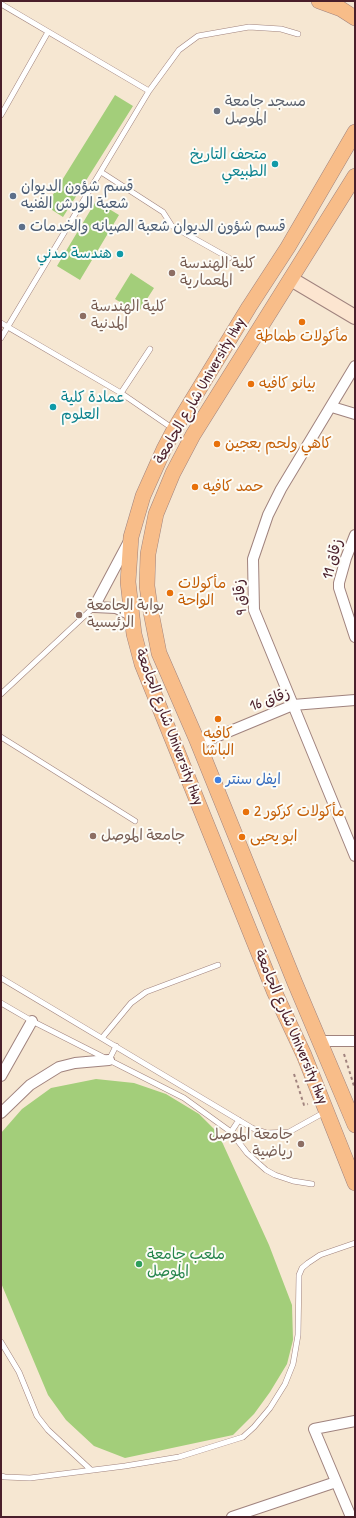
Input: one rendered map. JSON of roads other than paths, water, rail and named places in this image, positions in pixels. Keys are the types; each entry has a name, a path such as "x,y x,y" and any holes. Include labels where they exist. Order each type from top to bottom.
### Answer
{"main road":[{"path":"319,1 341,9 355,18"},
{"name":"شارع الجامعة University Hwy","path":"355,132 288,247 249,307 174,430 143,496 131,538 128,582 134,634 142,664 274,991 304,1055 355,1183"},
{"name":"شارع الجامعة University Hwy","path":"355,176 193,435 173,473 156,514 148,554 148,586 150,607 159,653 199,744 295,983 355,1125"},
{"path":"274,991 295,983"}],"street":[{"path":"291,279 355,317"},
{"name":"زقاق 9","path":"355,366 332,407 281,489 268,514 253,559 254,610 355,856"},
{"path":"332,407 355,414"},
{"name":"زقاق 11","path":"355,536 346,558 339,584 355,637"},
{"path":"131,538 94,607 116,608 132,615"},
{"name":"زقاق 16","path":"199,744 293,705 355,700"},
{"path":"1,1076 32,1021"},
{"path":"320,1041 355,1041"},
{"path":"1,1113 30,1085 60,1067 75,1063 109,1060"},
{"path":"351,1517 314,1429 355,1421"},
{"path":"232,1517 336,1482"}],"lane":[{"path":"1,4 149,91"},
{"path":"1,338 149,91 179,50 198,36 249,27 281,29 298,34"},
{"path":"1,115 48,32"},
{"path":"101,172 163,212 172,226 229,258"},
{"path":"1,324 121,393 174,430"},
{"path":"121,393 150,349"},
{"path":"1,694 94,607"},
{"path":"1,737 136,822"},
{"path":"102,1038 131,1003 146,992 218,965"},
{"path":"1,978 259,1131 282,1133 290,1132 326,1111"},
{"path":"1,1003 32,1021 184,1098 231,1132 247,1153 266,1170 288,1180 312,1184"},
{"path":"109,1060 116,1046"},
{"path":"231,1132 239,1120"},
{"path":"1,1476 30,1478 125,1466 179,1457 243,1437 254,1427 270,1408 285,1384 293,1364 298,1335 299,1275 302,1268 308,1262 320,1255 355,1243"},
{"path":"1,1342 19,1372 37,1416 48,1430 91,1470"}],"place":[{"name":"مسجد جامعة الموصل","path":"217,111"},
{"name":"متحف التاريخ الطبيعي","path":"275,164"},
{"name":"قسم شؤون الديوان شعبة الورش الفنيه","path":"13,196"},
{"name":"قسم شؤون الديوان شعبة الصيانه والخدمات","path":"22,227"},
{"name":"هندسة مدني","path":"120,254"},
{"name":"كلية الهندسة المعمارية","path":"172,273"},
{"name":"كلية الهندسة المدنية","path":"83,316"},
{"name":"مأكولات طماطة","path":"302,322"},
{"name":"بيانو كافيه","path":"251,384"},
{"name":"عمادة كلية العلوم","path":"53,407"},
{"name":"كاهي ولحم بعجين","path":"217,444"},
{"name":"حمد كافيه","path":"195,487"},
{"name":"مأكولات الواحة","path":"170,593"},
{"name":"بوابة الجامعة الرئيسية","path":"79,615"},
{"name":"كافيه الباشا","path":"218,719"},
{"name":"ايفل سنتر","path":"218,780"},
{"name":"مأكولات كركور 2","path":"246,812"},
{"name":"جامعة الموصل","path":"93,836"},
{"name":"ابو يحيى","path":"242,837"},
{"name":"جامعة الموصل رياضية","path":"301,1144"},
{"name":"ملعب جامعة الموصل","path":"139,1264"}]}
